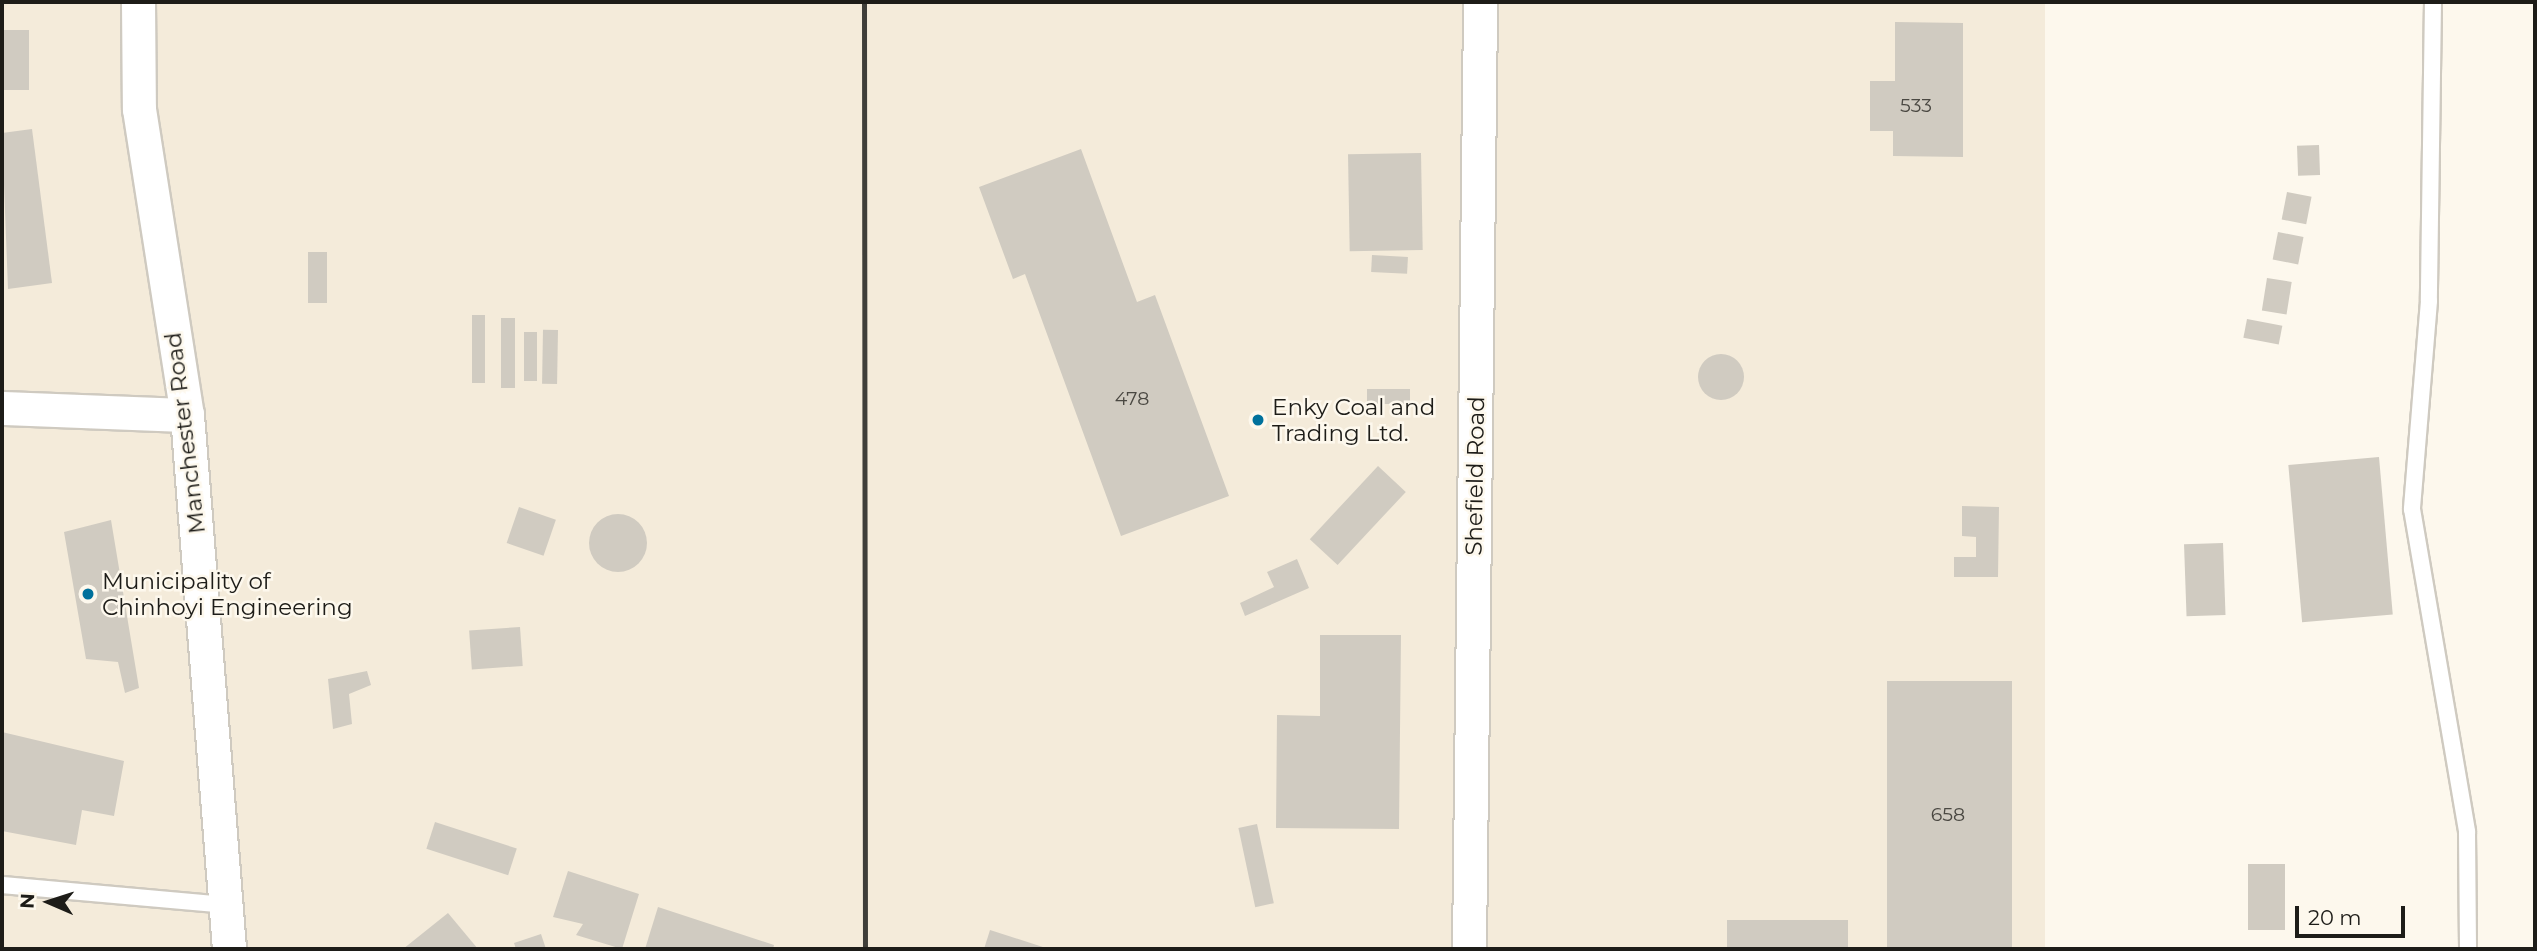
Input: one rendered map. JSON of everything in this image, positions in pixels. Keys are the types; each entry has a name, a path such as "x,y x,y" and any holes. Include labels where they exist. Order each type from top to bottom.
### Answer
{"street":[{"name":"Manchester Road","path":"138,2 139,109 187,415 228,905 229,949"},
{"name":"Shefield Road","path":"1469,949 1480,2"},
{"path":"2,408 187,415"}],"lane":[{"path":"2434,2 2429,301 2412,509 2467,832 2468,949"},
{"path":"2,885 228,905"}],"shaded area":[{"path":"2,2 2045,2 2045,949 2,949"}],"building":[{"path":"1895,22 1963,23 1963,157 1893,156 1893,131 1870,131 1870,81 1895,81"},
{"path":"2,30 29,30 29,90 2,90"},
{"path":"32,129 52,283 8,289 2,133"},
{"path":"2319,145 2320,175 2298,176 2297,146"},
{"path":"1081,149 1137,302 1155,295 1229,496 1121,536 1025,274 1013,279 979,187"},
{"path":"1421,153 1423,250 1350,251 1348,154"},
{"path":"2287,192 2312,197 2306,224 2282,219"},
{"path":"2278,232 2304,237 2298,264 2273,259"},
{"path":"308,252 327,252 327,303 308,303"},
{"path":"1372,255 1408,257 1407,274 1371,272"},
{"path":"2267,278 2292,282 2287,315 2262,311"},
{"path":"472,315 485,315 485,383 472,383"},
{"path":"501,318 515,318 515,388 501,388"},
{"path":"2247,319 2282,326 2279,345 2243,338"},
{"path":"543,330 558,330 557,384 542,384"},
{"path":"524,332 537,332 537,381 524,381"},
{"path":"1721,354 1737,361 1744,377 1737,393 1721,400 1705,393 1698,377 1705,361"},
{"path":"1367,389 1410,389 1410,404 1367,404"},
{"path":"2379,457 2393,614 2302,622 2288,465"},
{"path":"1378,466 1406,492 1338,565 1310,539"},
{"path":"1962,506 1999,507 1998,577 1954,577 1954,557 1976,557 1976,537 1962,536"},
{"path":"519,507 556,520 544,556 507,543"},
{"path":"612,514 624,514 639,522 647,537 647,549 639,564 624,572 612,572 597,564 589,549 589,537 597,522"},
{"path":"111,520 139,688 125,693 118,662 86,659 64,532"},
{"path":"2223,543 2226,615 2187,616 2184,544"},
{"path":"1297,559 1309,588 1245,616 1240,603 1274,587 1267,572"},
{"path":"520,627 523,666 472,669 469,631"},
{"path":"1320,635 1401,635 1399,829 1276,828 1277,715 1320,716"},
{"path":"367,671 371,685 349,694 352,724 333,729 328,679"},
{"path":"1887,681 2012,681 2012,949 1887,949"},
{"path":"2,732 124,761 114,816 82,810 76,845 2,831"},
{"path":"435,822 517,849 508,875 426,849"},
{"path":"1257,824 1274,903 1255,907 1238,828"},
{"path":"2248,864 2285,864 2285,930 2248,930"},
{"path":"568,871 639,894 622,949 576,935 583,924 553,917"},
{"path":"658,907 774,945 773,949 645,949"},
{"path":"448,913 478,949 403,949"},
{"path":"1727,920 1848,920 1848,949 1727,949"},
{"path":"990,930 1049,949 984,949"},
{"path":"541,934 546,949 516,949 514,943"}],"railway":[{"path":"864,2 865,949"}],"place":[{"name":"Enky Coal and Trading Ltd.","path":"1258,420"},
{"name":"Municipality of Chinhoyi Engineering","path":"88,594"}]}
